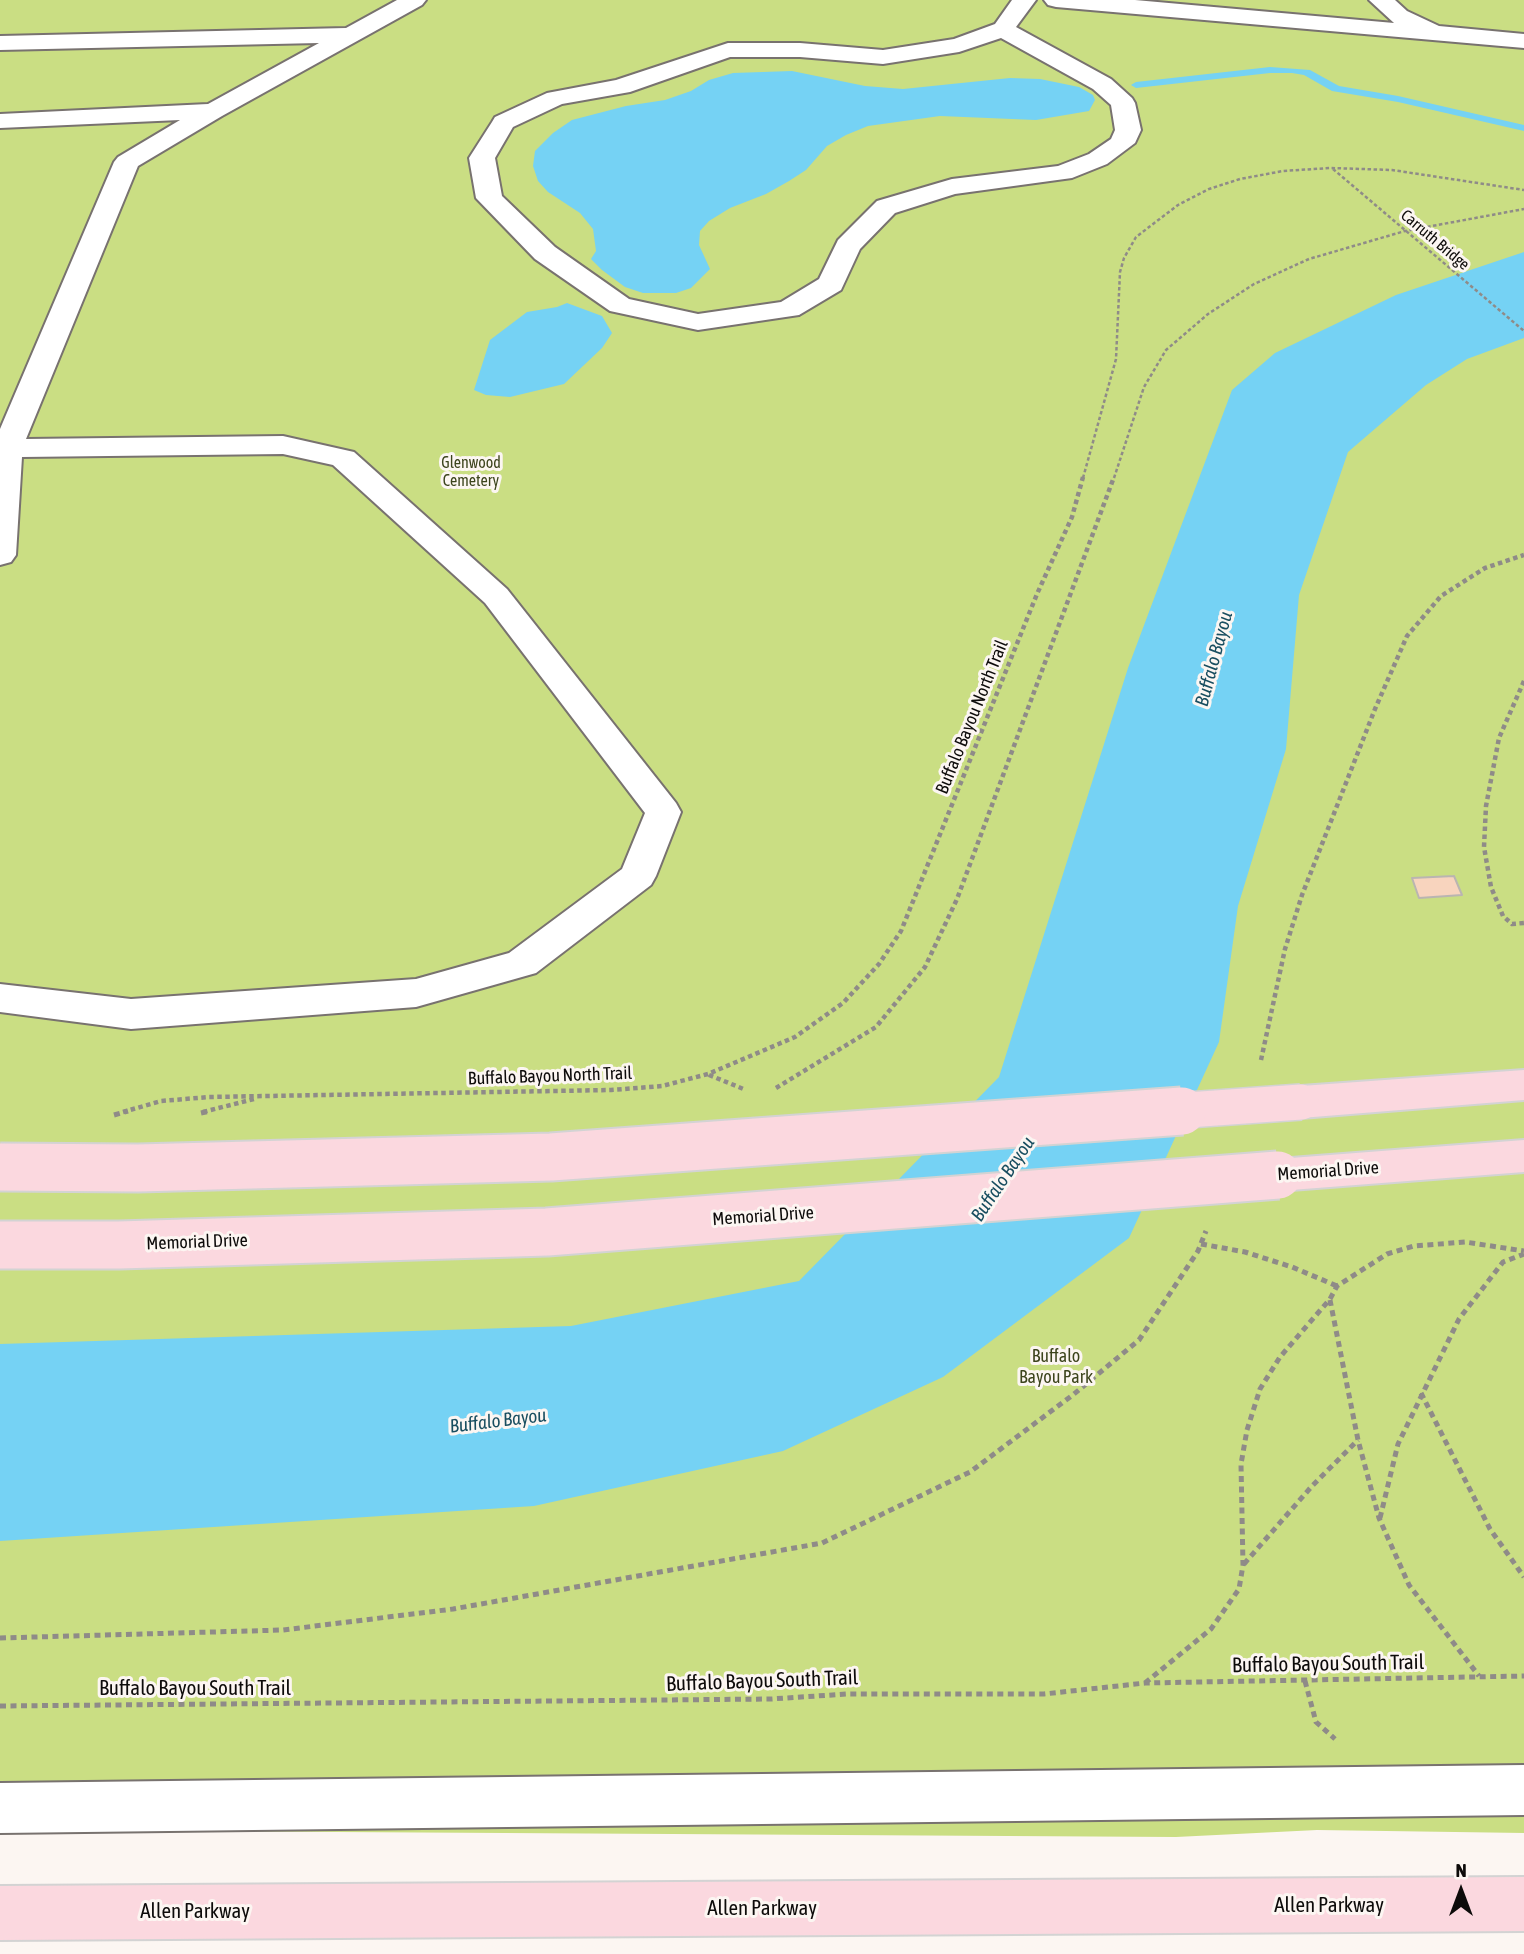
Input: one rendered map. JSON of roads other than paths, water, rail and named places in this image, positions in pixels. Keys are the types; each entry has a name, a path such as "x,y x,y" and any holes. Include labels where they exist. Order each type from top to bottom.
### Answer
{"main road":[{"path":"0,1167 138,1168 551,1157 1524,1085"},
{"name":"Memorial Drive","path":"0,1245 118,1245 547,1232 1524,1156"},
{"name":"Allen Parkway","path":"0,1913 1524,1904"}],"lane":[{"path":"0,555 7,448 112,151 212,111 355,35 414,0"},
{"path":"1003,29 1102,84 1124,103 1128,131 1122,143 1098,159 1063,173 952,187 886,207 848,246 831,284 789,309 698,322 620,304 545,253 489,198 482,159 504,122 555,98 621,87 728,50 800,50 883,57 959,45 1003,29 1024,0"},
{"path":"1056,0 1176,6 1251,18 1524,41"},
{"path":"1381,0 1399,16 1438,35"},
{"path":"1251,18 1348,2"},
{"path":"0,43 355,35"},
{"path":"0,121 212,111"},
{"path":"50,118 90,135 112,151"},
{"path":"0,998 131,1014 415,993 522,963 638,876 663,812 496,596 343,458 283,444 7,448"},
{"path":"0,1808 1524,1790"}],"water":[{"path":"792,71 865,86 903,89 1010,78 1040,79 1079,87 1093,95 1095,100 1089,111 1036,120 940,116 868,126 846,135 827,146 806,170 789,181 766,194 730,208 709,221 700,231 699,245 710,269 691,288 676,293 643,293 625,287 602,270 591,259 596,251 593,229 580,213 548,192 538,181 533,166 535,151 553,133 572,120 626,106 665,100 691,91 709,80 733,73"},
{"name":"Buffalo Bayou","path":"1524,252 1524,338 1467,359 1426,385 1348,452 1299,595 1286,749 1238,906 1219,1042 1129,1238 943,1377 783,1451 534,1506 0,1541 0,1344 571,1326 799,1281 999,1077 1128,668 1232,390 1275,353 1396,295"},
{"path":"567,303 602,316 612,333 602,348 564,384 510,397 486,395 474,390 490,340 527,312"}],"waterway":[{"path":"1136,85 1270,70 1292,70 1307,72 1336,89 1398,99 1524,128"}],"park label":[{"name":"Glenwood Cemetery","path":"471,472"},
{"name":"Buffalo Bayou Park","path":"1056,1366"}]}
